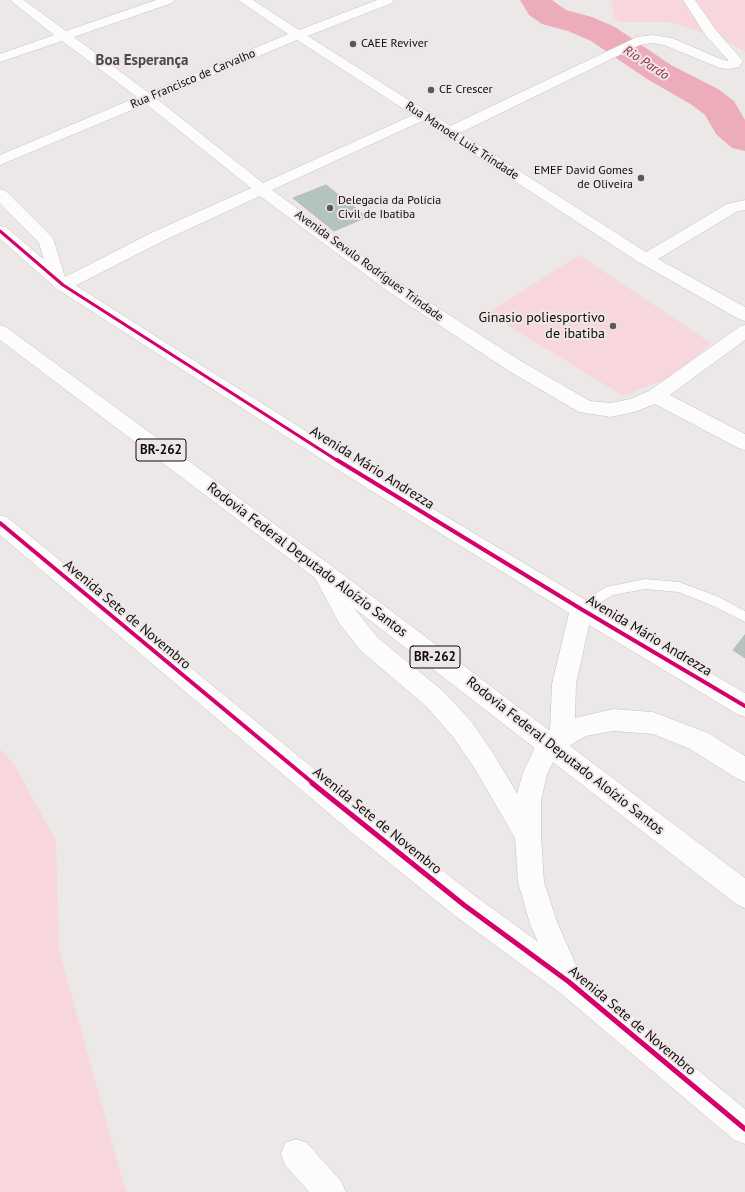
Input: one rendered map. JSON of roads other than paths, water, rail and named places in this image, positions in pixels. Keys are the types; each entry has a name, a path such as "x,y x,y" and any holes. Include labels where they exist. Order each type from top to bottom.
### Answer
{"main road":[{"name":"Avenida Sevulo Rodrigues Trindade","path":"16,0 147,98 261,189 395,288 515,366 586,407 611,410 634,405 656,396 745,331"},
{"path":"0,58 168,0"},
{"name":"Rua Manoel Luiz Trindade","path":"244,0 448,133 646,259 745,315"},
{"name":"Rua Francisco de Carvalho","path":"0,160 298,35 388,0"},
{"path":"448,133 637,41 652,39 667,41 720,64 728,66 734,64 736,61 711,33 689,0"},
{"path":"0,194 30,223 46,242 60,283 422,116"},
{"path":"646,259 733,207 745,205"},
{"name":"Avenida Mário Andrezza","path":"0,231 60,283 187,366 581,609 745,706"},
{"name":"Rodovia Federal Deputado Aloízio Santos","path":"0,331 321,570 556,740 745,895"},
{"path":"656,396 745,443"},
{"name":"Avenida Sete de Novembro","path":"0,523 360,823 464,905 569,982 745,1129"},
{"path":"321,570 347,616 369,644 435,699 462,729 484,761 528,836"},
{"path":"569,982 544,924 531,882 528,836 528,801 535,773 556,740 564,684 581,609"},
{"path":"556,740 582,726 613,720 653,723 699,741 745,770"},
{"path":"296,1154 330,1192"}],"lane":[{"path":"581,609 610,591 645,584 679,587 715,601 745,617"}],"waterway":[{"name":"Rio Pardo","path":"536,0 541,8 554,17 580,24 603,34 659,72 705,97 721,109 729,126 745,140"}],"place":[{"name":"CAEE Reviver","path":"353,44"},
{"name":"CE Crescer","path":"431,90"},
{"name":"EMEF David Gomes de Oliveira","path":"641,178"},
{"name":"Delegacia da Polícia Civil de Ibatiba","path":"330,208"},
{"name":"Ginasio poliesportivo de ibatiba","path":"613,326"}],"district":[{"name":"Boa Esperança","path":"142,61"}]}
